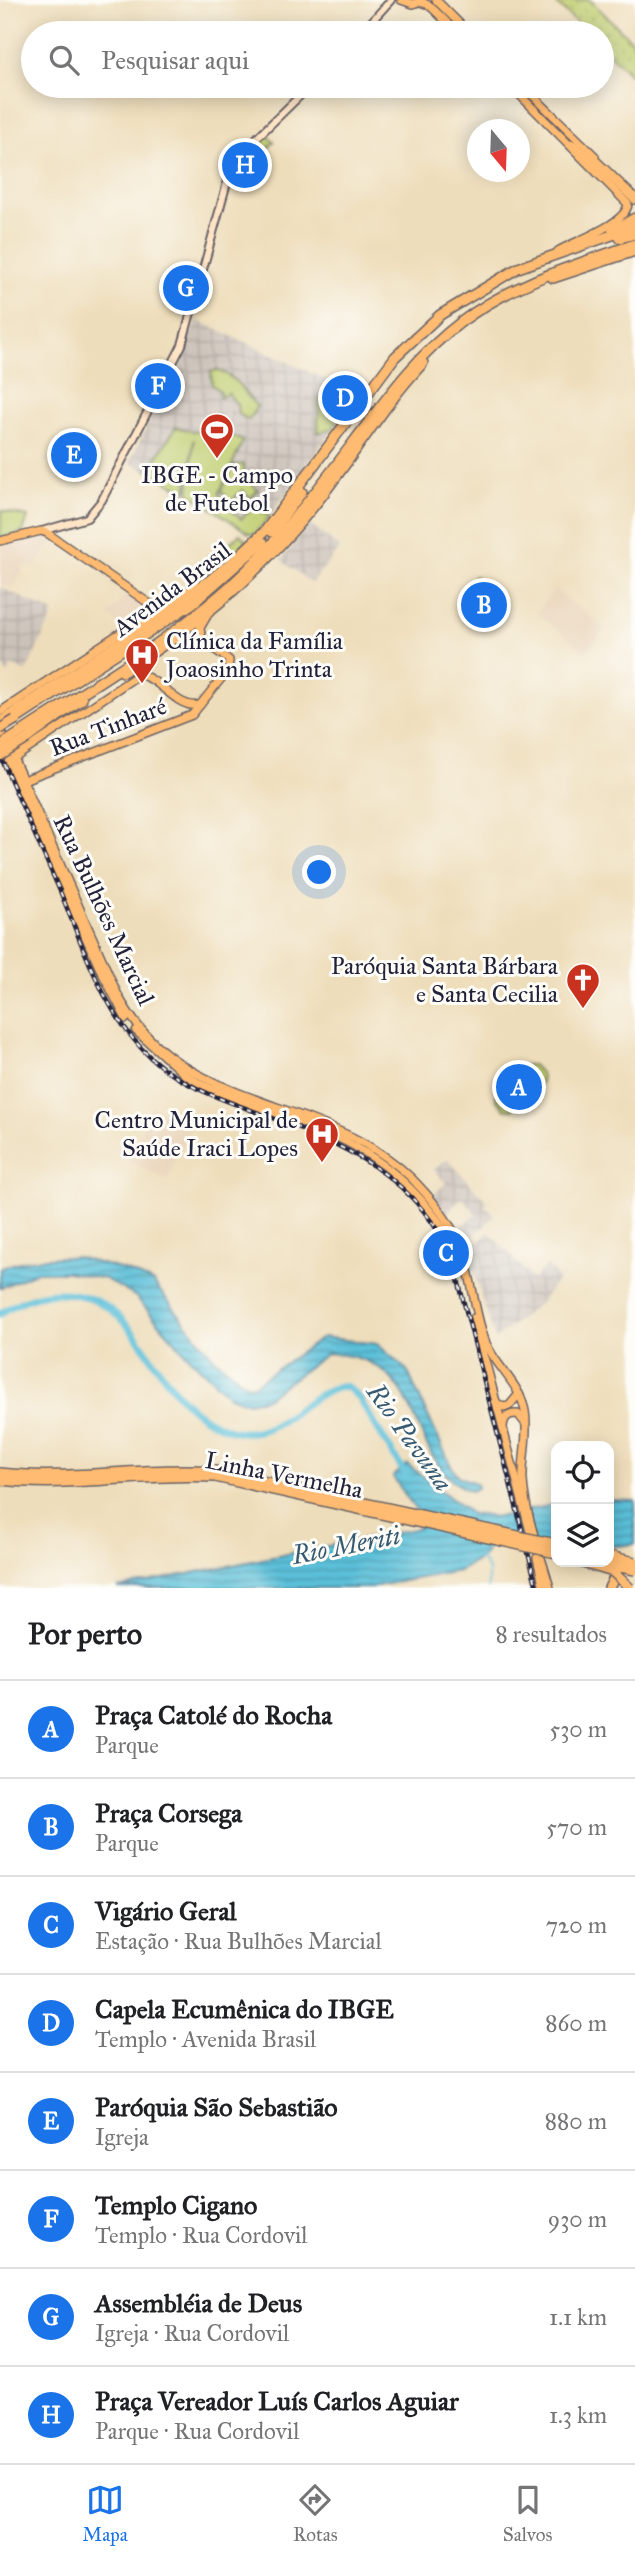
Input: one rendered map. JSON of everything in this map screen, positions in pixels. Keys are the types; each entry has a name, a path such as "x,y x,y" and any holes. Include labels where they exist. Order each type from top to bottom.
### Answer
{"highway":[{"path":"572,145 588,154 632,197"},
{"path":"567,250 635,218"},
{"name":"Avenida Brasil","path":"0,729 13,717 196,592 265,531 395,357 451,306 504,274 635,228"},
{"name":"Avenida Brasil","path":"0,722 13,717 140,639 213,588 270,534 379,385 427,334 471,300 523,271 635,234"},
{"name":"Avenida Brasil","path":"7,759 25,735 156,643 234,582 305,506 400,380 436,342 484,306 532,281 593,258 635,248"},
{"name":"Avenida Brasil","path":"0,744 25,735 207,616 251,576 303,519 411,376 470,322 517,293 635,248"},
{"path":"427,334 451,306"},
{"path":"400,380 439,348"},
{"path":"183,633 223,597 234,582"},
{"path":"140,639 196,592"},
{"name":"Linha Vermelha","path":"0,1480 153,1468 215,1474 551,1544"},
{"name":"Linha Vermelha","path":"0,1473 12,1478"},
{"name":"Linha Vermelha","path":"215,1474 551,1552"},
{"path":"614,1557 635,1560"},
{"path":"609,1588 612,1576 622,1564 635,1560"},
{"path":"614,1566 635,1570"},
{"path":"596,1567 613,1572 630,1588"}],"main road":[{"path":"436,0 457,21"},
{"path":"373,21 390,3 422,1 446,21"},
{"path":"0,541 87,518 99,506 182,345 233,161 298,98"},
{"path":"523,98 572,145"},
{"path":"535,98 632,197"},
{"name":"Avenida Brasil","path":"550,256 617,220 627,211 632,197"},
{"path":"59,541 57,532 62,526"},
{"path":"41,531 150,604 161,604 194,585 213,579"},
{"path":"1,710 149,614 150,604"},
{"path":"173,640 202,640 200,628 207,616"},
{"name":"Rua Tinharé","path":"20,781 192,715 228,670 229,663 226,657 202,640"},
{"path":"7,759 138,675 148,677 189,705 201,705"},
{"path":"189,705 192,715"},
{"name":"Rua Bulhões Marcial","path":"0,729 7,759"},
{"name":"Rua Bulhões Marcial","path":"0,744 20,781 111,993 141,1037 184,1074 201,1084 335,1134 364,1150 393,1171 431,1212 456,1249 487,1344 519,1394 526,1427 523,1478 526,1508"},
{"name":"Rua Bulhões Marcial","path":"477,1317 503,1435 526,1508"},
{"path":"494,1399 500,1406 506,1407 513,1404 519,1394"},
{"path":"503,1435 505,1419 510,1415 521,1416 526,1427"},
{"path":"526,1508 550,1588"},
{"path":"538,1553 544,1588"}],"shaded area":[{"path":"197,320 359,395 253,538 211,507 130,462"},
{"path":"309,524 340,548 311,583 281,560"},
{"path":"46,536 53,542 34,568 25,565 14,587 0,585 0,548"},
{"path":"0,587 54,613 26,672 12,665 8,674 0,661"},
{"path":"555,589 605,628 586,652 536,613"},
{"path":"127,593 148,610 121,628 109,615"},
{"path":"151,1106 191,1126 167,1179 129,1162"},
{"path":"447,1159 488,1202 485,1205 495,1216 467,1242 456,1232 476,1213 462,1198 446,1213 432,1196 446,1183 434,1170"},
{"path":"489,1232 533,1279 547,1266 559,1278 542,1301 495,1339 467,1252"}],"green space":[{"path":"553,0 590,0 611,21 575,21"},
{"path":"614,23 635,44 635,79 614,59"},
{"path":"267,134 274,142 226,193 238,162"},
{"path":"216,370 235,381 257,406 249,420 238,414 237,405 228,393 220,398 220,391 212,385 211,372"},
{"path":"333,387 356,398 333,428 318,433 319,399"},
{"path":"212,426 243,441 219,493 223,503 226,496 221,491 234,465 243,464 245,476 258,490 251,498 242,490 227,506 241,519 254,507 270,516 255,534 249,533 189,493 194,439 186,492 148,471 176,427 195,432"},
{"path":"2,511 28,517 23,532 0,538"},
{"path":"240,534 247,541 198,582 192,577"},
{"path":"473,577 498,592 499,596 479,618"},
{"path":"524,1065 533,1065 542,1075 541,1083 513,1109 505,1109 496,1099 496,1090"}],"water":[{"path":"77,1257 127,1271 153,1282 213,1357 247,1385 255,1384 323,1337 377,1344 407,1370 451,1466 459,1477 476,1483 477,1488 471,1491 453,1481 439,1466 401,1391 388,1375 371,1363 328,1353 265,1399 246,1402 229,1396 187,1355 136,1297 105,1279 68,1272 37,1272 0,1288 0,1269 9,1265 38,1259"},
{"name":"Rio Meriti","path":"407,1464 471,1514 497,1517 551,1505 551,1546 491,1544 481,1558 459,1571 365,1588 117,1588 419,1528 418,1513 393,1477"},
{"path":"614,1500 635,1501 635,1544 614,1546"}],"waterway":[{"name":"Rio Pavuna","path":"0,1314 36,1296 59,1293 89,1298 112,1311 131,1330 182,1398 203,1417 231,1430 263,1430 317,1397 346,1386 359,1398 407,1477"},
{"path":"480,1557 488,1570 488,1588"}],"railway":[{"path":"0,755 97,980 120,1022 135,1041 163,1068 189,1084 319,1137 374,1167 399,1186 421,1208 439,1234 454,1264 537,1588"}],"place":[{"name":"Praça Vereador Luís Carlos Aguiar","path":"245,165"},
{"name":"Assembléia de Deus","path":"186,288"},
{"name":"Templo Cigano","path":"158,386"},
{"name":"Capela Ecumênica do IBGE","path":"345,398"},
{"name":"Paróquia São Sebastião","path":"74,455"},
{"name":"IBGE - Campo de Futebol","path":"217,460"},
{"name":"Praça Corsega","path":"484,605"},
{"name":"Clínica da Família Joaosinho Trinta","path":"142,685"},
{"name":"Paróquia Santa Bárbara e Santa Cecilia","path":"583,1010"},
{"name":"Praça Catolé do Rocha","path":"519,1087"},
{"name":"Centro Municipal de Saúde Iraci Lopes","path":"322,1164"},
{"name":"Vigário Geral","path":"446,1253"}]}
